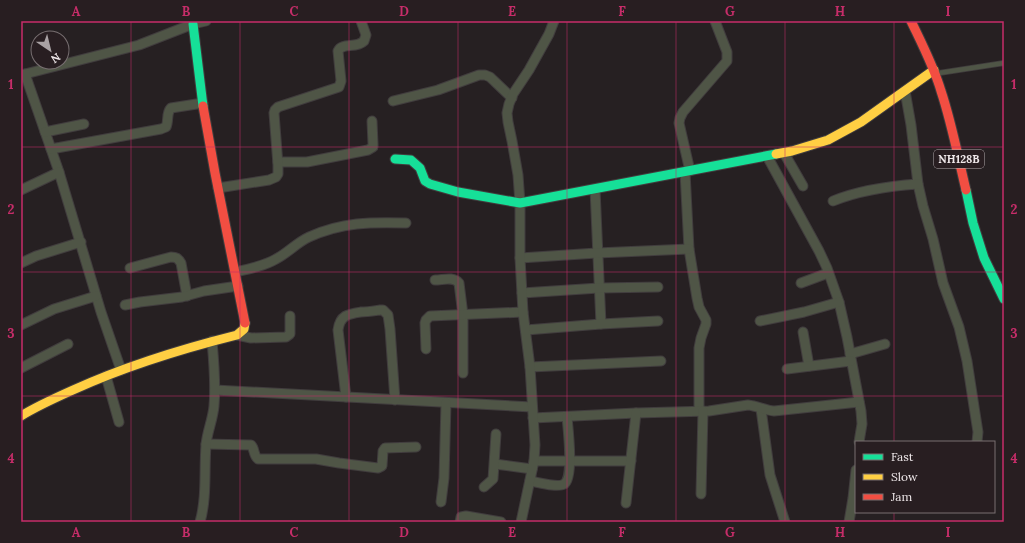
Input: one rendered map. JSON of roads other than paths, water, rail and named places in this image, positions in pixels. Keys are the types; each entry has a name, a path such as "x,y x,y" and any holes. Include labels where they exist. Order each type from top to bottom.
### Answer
{"main road":[{"name":"NH128B","path":"911,21 934,72 948,112 975,230 985,259 1004,299"},
{"path":"22,412 121,370 180,350 237,335 244,329 245,323 215,173 203,102 193,24"},
{"path":"395,159 411,160 420,168 426,181 430,184 458,192 520,203 784,153 828,140 862,122 934,72"}],"street":[{"path":"121,370 96,296 59,172 23,75 139,45 193,24 206,21"},
{"path":"218,188 272,179 278,174 275,110 278,107 339,87 341,81 338,51 342,46 358,45 364,41 366,35 361,21"},
{"path":"521,522 533,465 535,445 530,367 523,312 518,175 507,113 512,98 530,70 554,21"},
{"path":"700,494 701,411 699,348 706,320 697,298 689,249 687,171 679,123 683,112 727,61 727,52 715,21"},
{"path":"393,101 438,90 479,75 490,77 512,98"},
{"path":"905,91 911,125 918,184 943,283 958,327 965,354 976,413 978,432 977,441"},
{"path":"51,149 161,129 167,125 168,112 171,108 203,102"},
{"path":"278,162 307,162 368,150 373,146 372,120"},
{"path":"45,132 84,124"},
{"path":"784,153 803,186"},
{"path":"767,156 819,251 839,302 861,411 862,424 860,441"},
{"path":"21,190 59,172"},
{"path":"833,201 842,197 888,187 918,184"},
{"path":"595,189 601,324"},
{"path":"235,272 257,267 277,259 295,244 329,229 344,225 362,223 406,223"},
{"path":"21,263 36,256 80,242"},
{"path":"520,258 598,252 689,249"},
{"path":"130,268 176,257 180,262 187,296"},
{"path":"801,283 828,273"},
{"path":"435,280 454,279 459,283 462,315 463,373"},
{"path":"125,305 187,296 238,286"},
{"path":"522,293 658,286"},
{"path":"21,324 54,309 96,296"},
{"path":"760,321 804,312 839,302"},
{"path":"346,397 338,330 339,325 344,316 349,314 380,310 386,312 388,315 395,400"},
{"path":"426,349 425,323 430,316 523,312"},
{"path":"237,335 251,338 286,337 290,334 290,316"},
{"path":"526,330 658,321"},
{"path":"803,332 809,366"},
{"path":"200,522 205,496 206,444 214,408 215,390 212,341"},
{"path":"21,368 68,344"},
{"path":"787,368 809,366 851,358 885,344"},
{"path":"530,367 661,361"},
{"path":"106,376 119,422"},
{"path":"215,390 532,408"},
{"path":"533,418 701,411 748,405 774,411 859,402"},
{"path":"441,502 444,478 446,403"},
{"path":"761,409 770,475 785,522"},
{"path":"626,503 636,413"},
{"path":"530,481 557,486 567,482 569,478 570,461 567,417"},
{"path":"484,487 493,479 496,434"},
{"path":"206,444 251,445 255,456 258,459 316,460 378,468 382,466 382,451 385,448 416,447"},
{"path":"495,464 533,465 570,461 631,461"},
{"path":"849,522 855,479"},
{"path":"460,522 461,517 466,516 501,522"}],"lane":[{"path":"934,72 1004,62"}]}
